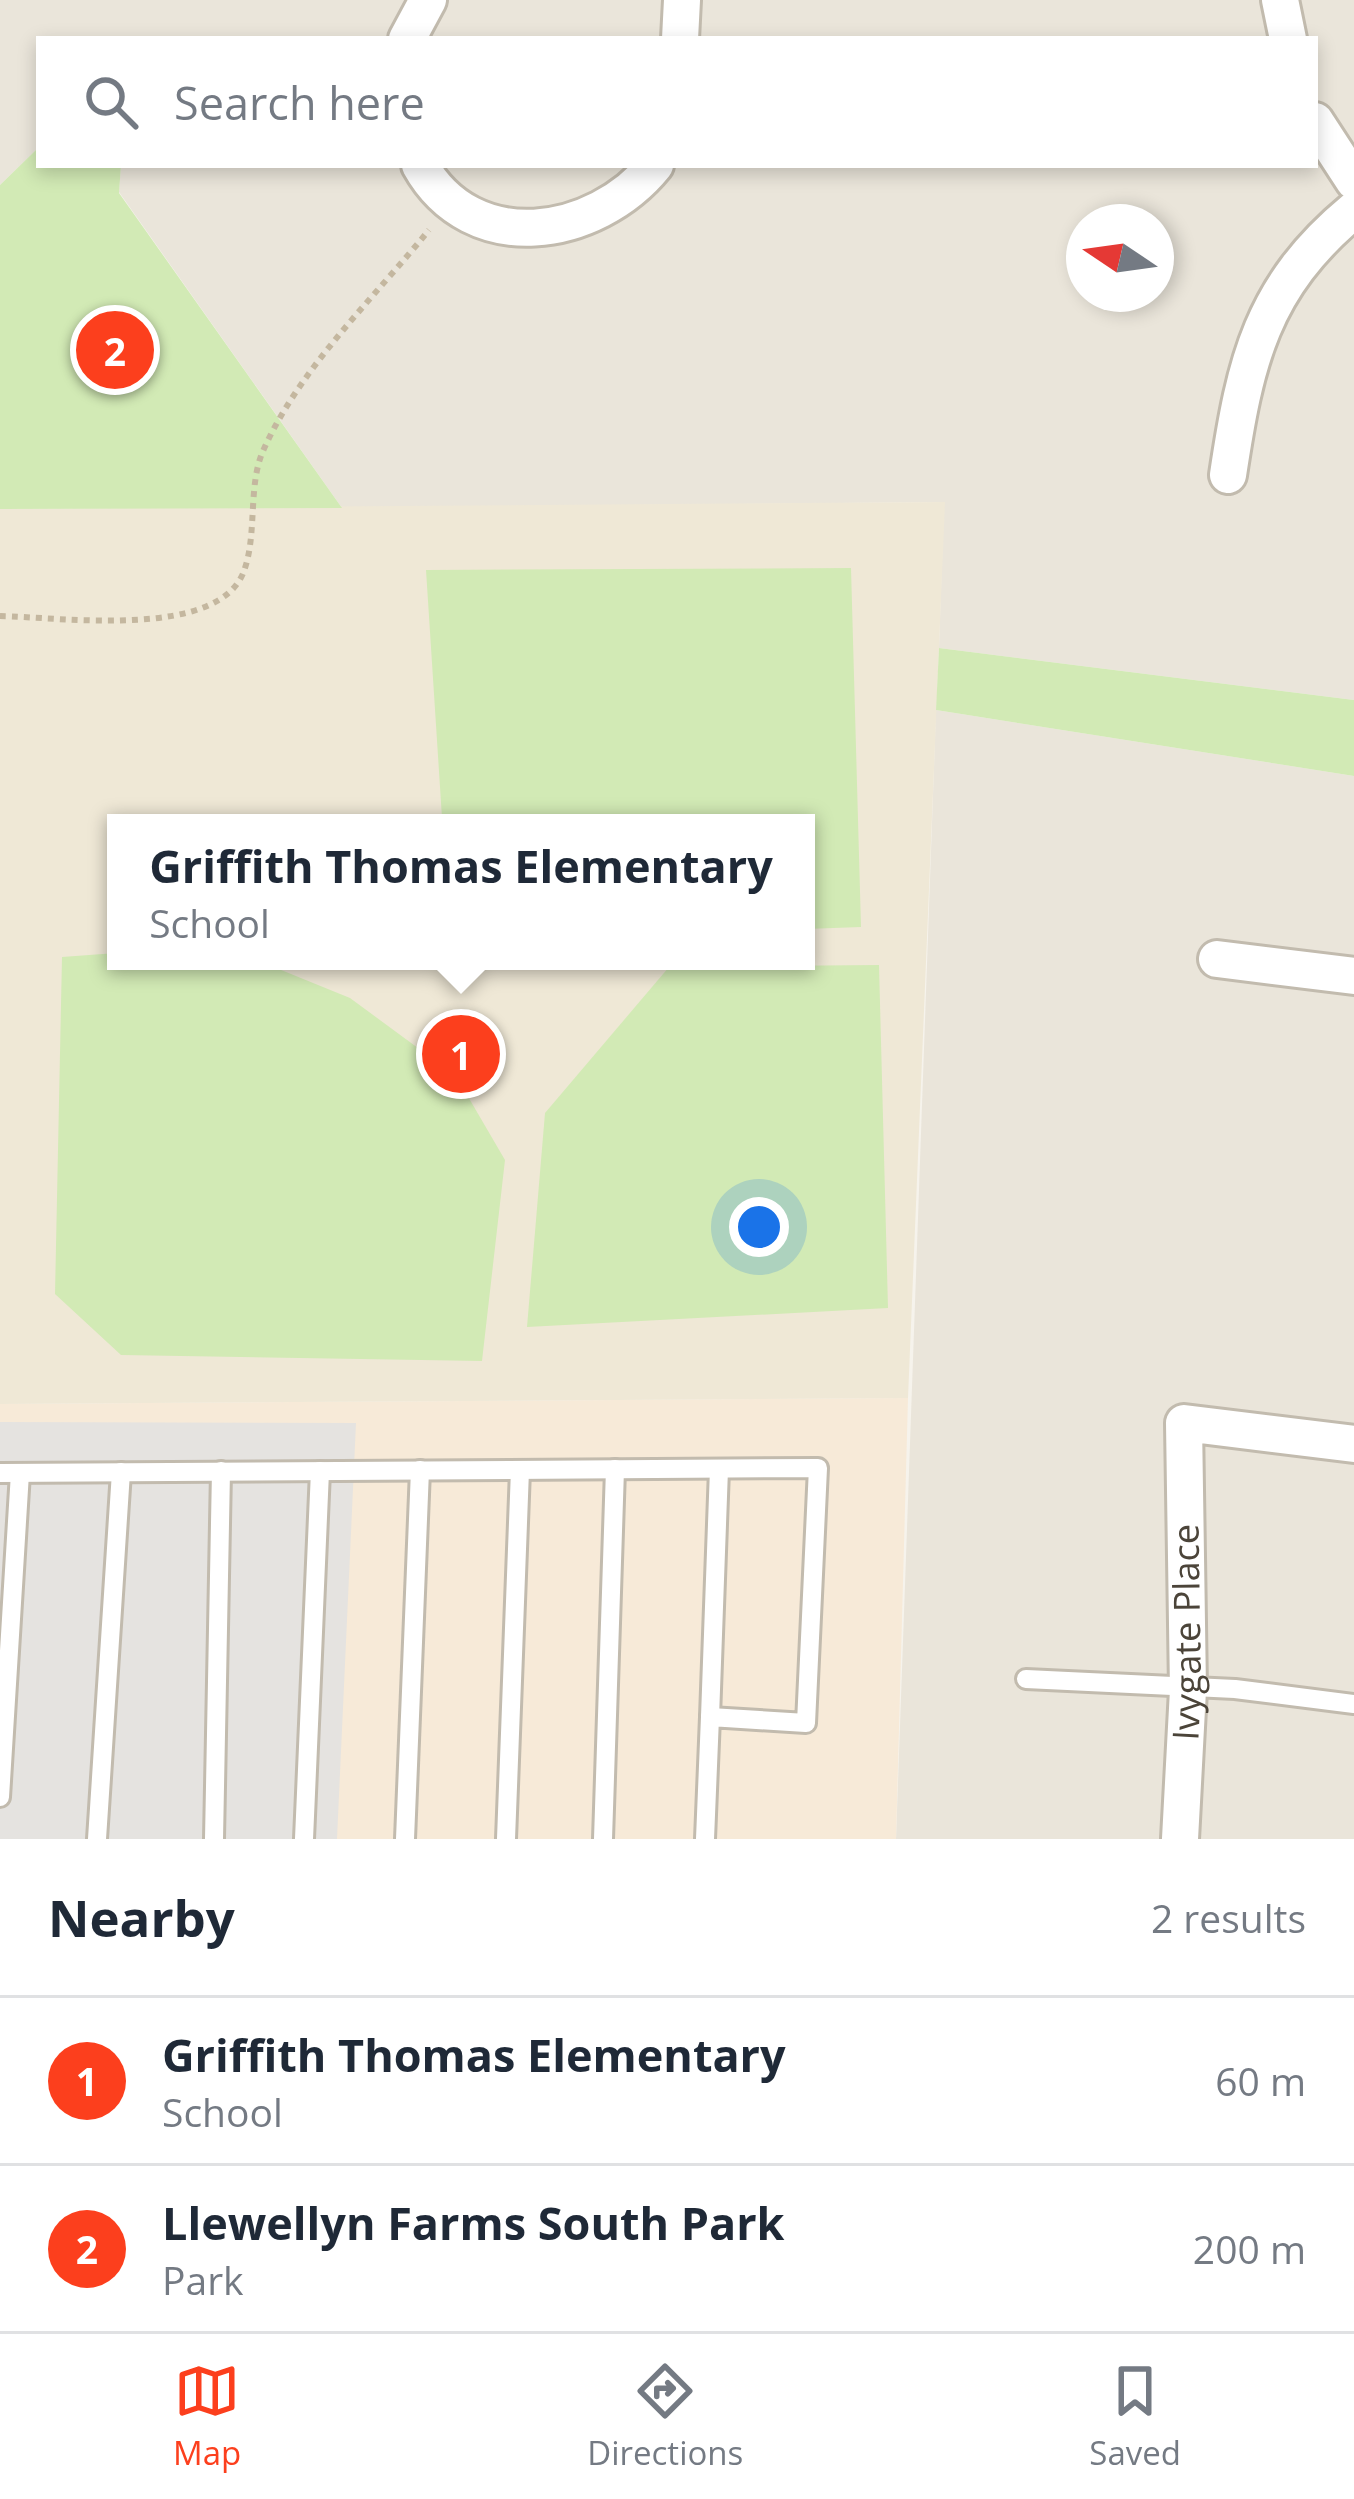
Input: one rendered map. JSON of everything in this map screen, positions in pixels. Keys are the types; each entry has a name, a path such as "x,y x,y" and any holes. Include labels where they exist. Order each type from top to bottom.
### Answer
{"street":[{"path":"409,36 428,0"},
{"path":"680,36 682,0"},
{"path":"1280,0 1287,36"},
{"path":"1318,126 1354,181"},
{"path":"423,168 453,201 523,228 560,227 597,216 628,195 652,168"},
{"path":"1228,475 1243,379 1263,321 1324,234 1354,210"},
{"path":"1217,958 1354,976"},
{"name":"Ivygate Place","path":"1180,1839 1188,1690 1184,1423 1354,1444"}],"lane":[{"path":"0,1797 10,1473 818,1468 806,1724 710,1717"},
{"path":"603,1839 615,1469"},
{"path":"705,1839 719,1469"},
{"path":"405,1839 420,1470"},
{"path":"506,1839 520,1470"},
{"path":"214,1839 221,1471"},
{"path":"304,1839 320,1471"},
{"path":"97,1839 121,1472"},
{"path":"1026,1678 1235,1689 1354,1704"}],"path":[{"path":"0,616 166,619 223,603 245,573 261,454 295,396 453,201"}],"shaded area":[{"path":"0,0 1354,0 1354,700 939,648 944,502 342,508 119,192 121,168 1318,168 1318,36 36,36 36,150 0,185"},
{"path":"945,502 908,1398 0,1404 0,509"},
{"path":"936,710 1354,776 1354,1839 896,1839"},
{"path":"908,1398 896,1839 0,1839 0,1404"},
{"path":"0,1422 356,1423 337,1839 0,1839"}],"green space":[{"path":"36,150 36,168 121,168 119,193 342,508 0,509 0,185"},
{"path":"851,568 861,927 815,929 815,814 442,814 426,570"},
{"path":"939,648 1354,700 1354,776 936,710"},
{"path":"107,954 107,970 281,970 350,998 456,1076 505,1160 482,1361 121,1355 55,1294 62,957"},
{"path":"879,965 888,1308 527,1327 545,1113 666,970 815,970 815,966"}],"place":[{"name":"Llewellyn Farms South Park","path":"115,350"},
{"name":"Griffith Thomas Elementary","path":"461,1054"}]}
